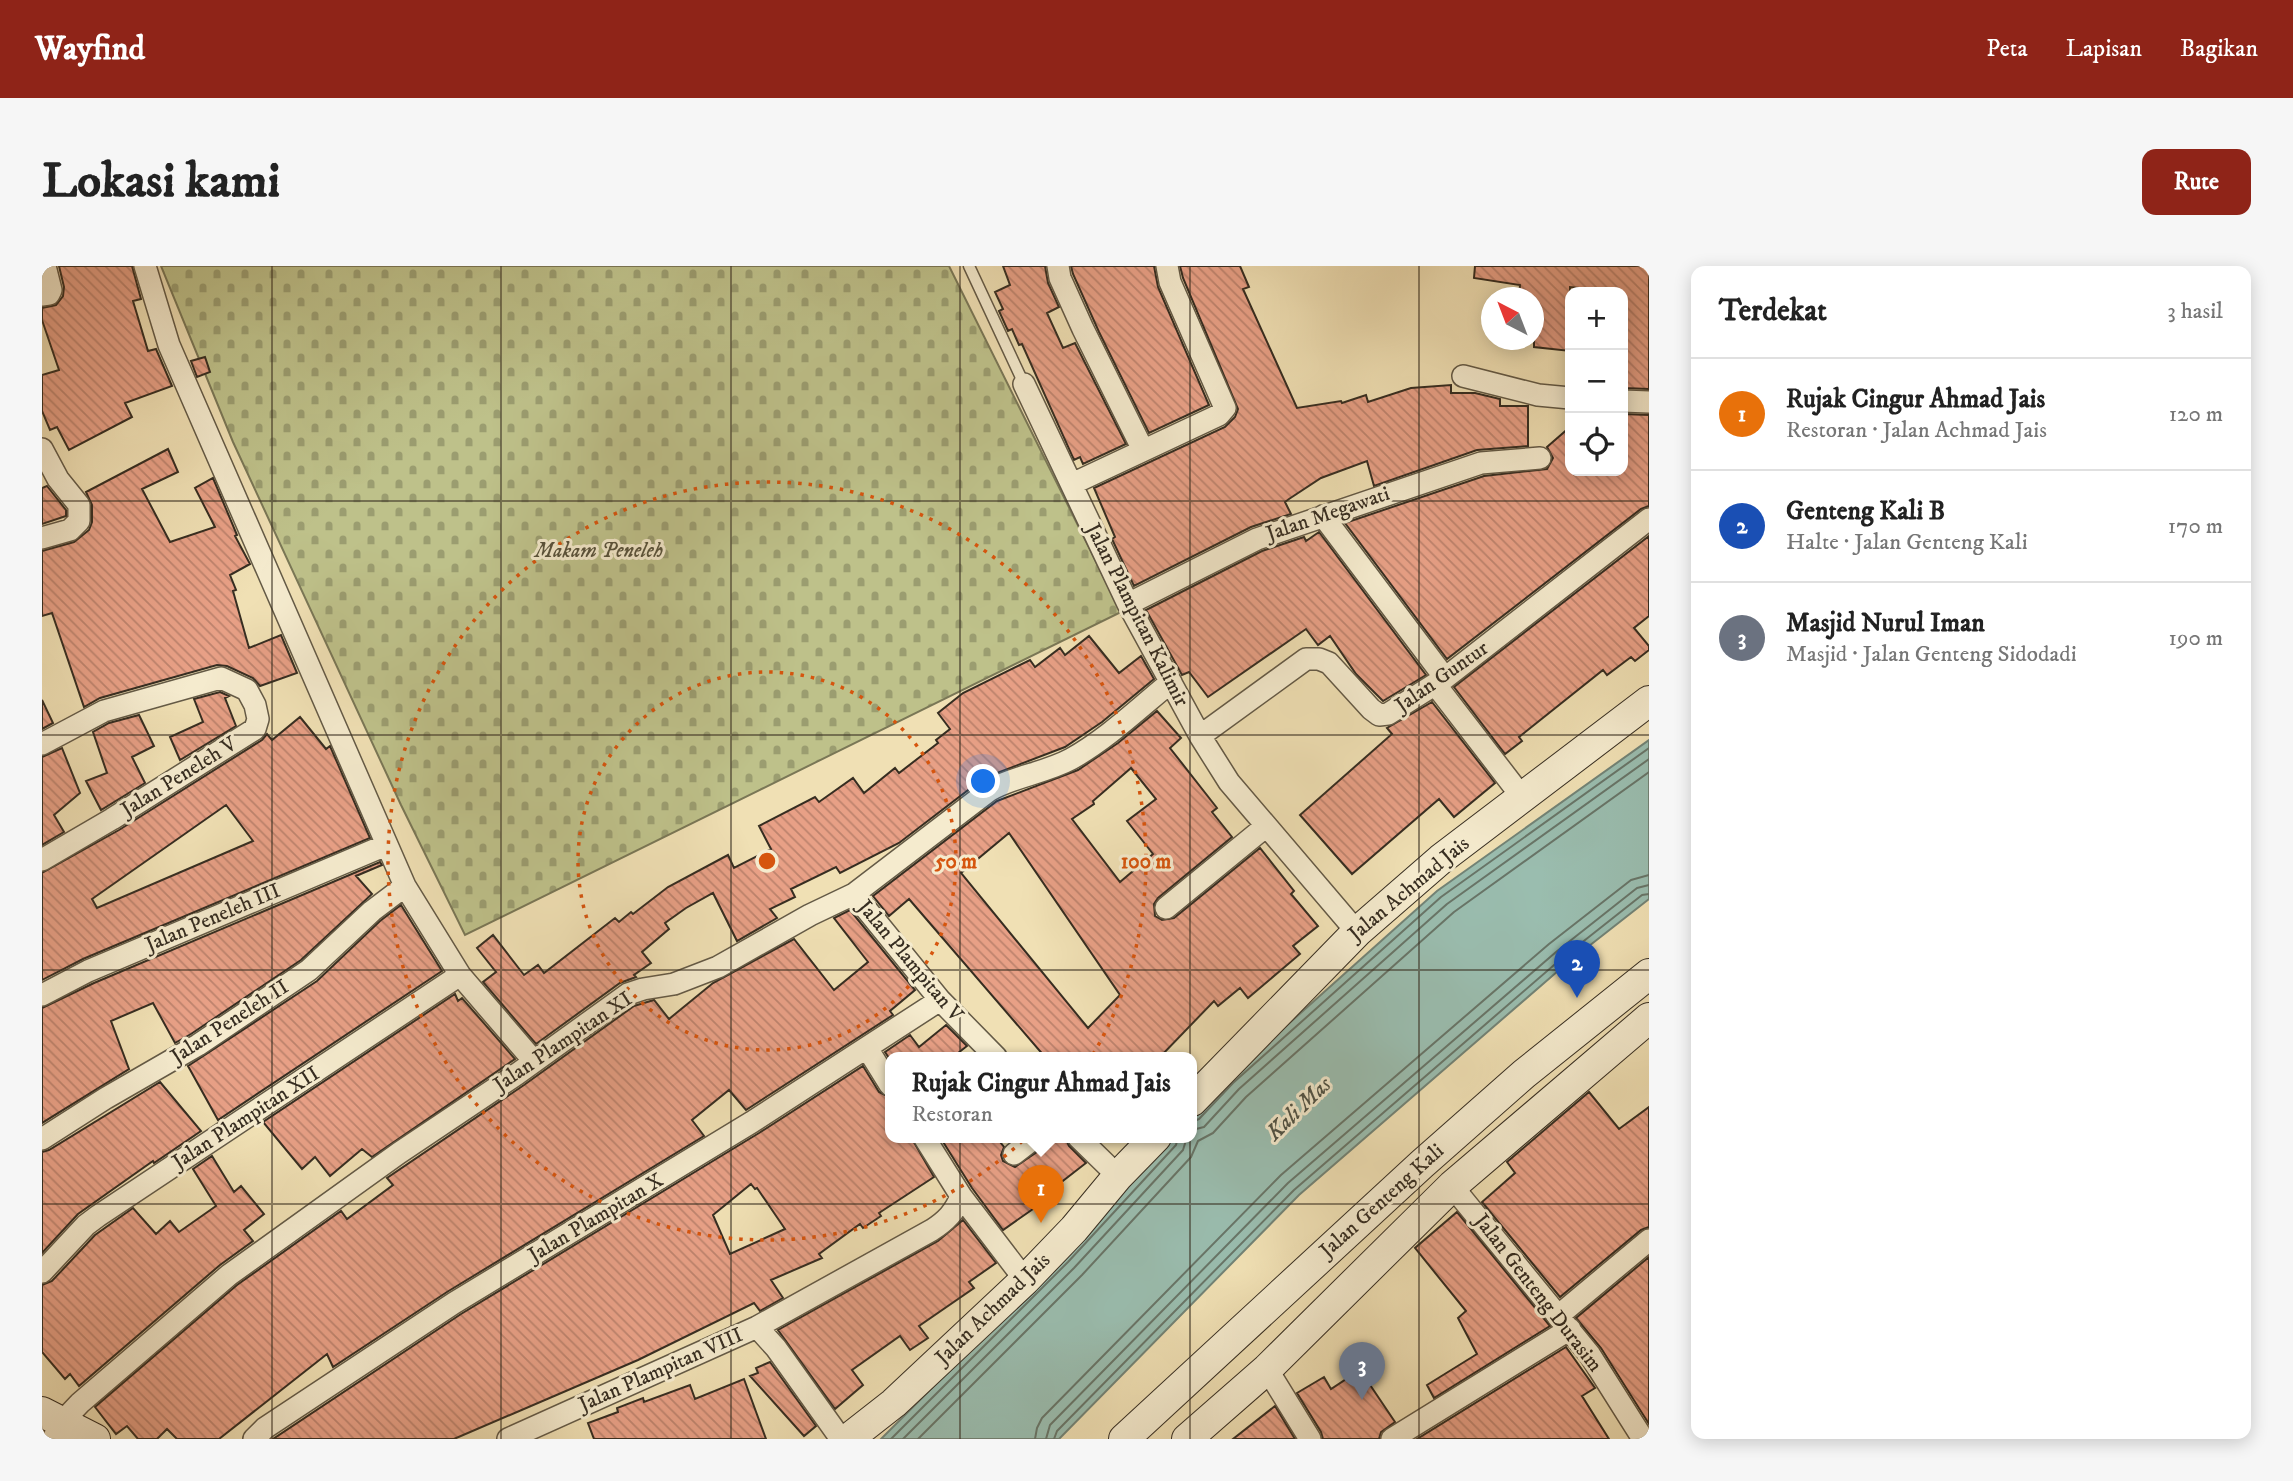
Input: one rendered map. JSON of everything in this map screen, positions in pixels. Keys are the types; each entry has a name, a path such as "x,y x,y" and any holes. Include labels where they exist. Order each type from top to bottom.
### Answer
{"main road":[{"name":"Jalan Achmad Jais","path":"1197,1096 1357,932 1441,859 1649,701"},
{"name":"Jalan Genteng Kali","path":"1124,1439 1432,1155 1524,1074 1649,974"},
{"name":"Jalan Genteng Kali","path":"1187,1439 1267,1368 1452,1186 1649,1018"},
{"name":"Jalan Achmad Jais","path":"848,1439 894,1403 1025,1280 1150,1143"},
{"path":"52,1424 95,1439"}],"street":[{"path":"45,266 51,288 45,294"},
{"path":"145,266 169,345 405,886 460,975 533,1060"},
{"path":"1058,266 1060,278 1083,329 1143,450"},
{"path":"1072,484 1219,415 1225,408 1170,282 1167,266"},
{"path":"1463,376 1538,396 1565,398"},
{"name":"Jalan Plampitan Kalimir","path":"1024,384 1128,604 1200,736 1230,782 1265,827 1357,932"},
{"path":"1628,401 1649,402"},
{"path":"42,449 58,479 79,505 79,521 71,530 42,538"},
{"name":"Jalan Megawati","path":"1128,604 1257,538 1481,463 1540,458"},
{"path":"1323,516 1521,797"},
{"name":"Jalan Guntur","path":"1200,736 1311,658 1329,663 1379,715 1388,714 1440,681 1649,519"},
{"name":"Jalan Peneleh V","path":"42,744 104,711 221,678 247,690 255,705 258,719 255,729 42,860"},
{"name":"Jalan Plampitan XI","path":"52,1424 229,1275 628,994 674,984 718,967 810,915 854,894 990,790 1006,781 1069,760 1171,682"},
{"path":"1166,908 1265,827"},
{"name":"Jalan Peneleh III","path":"42,995 88,971 386,845"},
{"name":"Jalan Peneleh II","path":"42,1139 198,1045 309,970 372,911 405,886"},
{"name":"Jalan Plampitan V","path":"854,894 940,1000 991,1052"},
{"name":"Jalan Plampitan XII","path":"42,1272 98,1216 460,975"},
{"name":"Jalan Plampitan X","path":"254,1439 265,1428 454,1303 740,1129 940,1000"},
{"path":"867,1048 885,1076"},
{"path":"928,1143 961,1196 1025,1280"},
{"path":"1014,1154 1028,1143"},
{"path":"1084,1143 1118,1176"},
{"name":"Jalan Genteng Durasim","path":"1452,1186 1590,1355 1640,1430"},
{"name":"Jalan Plampitan VIII","path":"521,1436 757,1327 938,1226 957,1208 961,1196"},
{"path":"1392,1439 1564,1323 1649,1240"},
{"name":"Jalan Plampitan VIII","path":"757,1327 776,1348 841,1439"},
{"path":"1267,1368 1310,1439"}],"lane":[{"name":"Jalan Plampitan Kalimir","path":"970,266 1024,384"}],"green space":[{"name":"Makam Peneleh","path":"161,266 949,266 1121,612 465,935 401,805 233,442"}],"water":[{"name":"Kali Mas","path":"1649,740 1649,899 1566,964 1299,1195 1059,1439 881,1439 1063,1257 1168,1143 1197,1143 1197,1112 1228,1078 1437,891"}],"building":[{"path":"59,266 132,266 141,299 133,301 148,351 156,349 172,386 125,403 132,417 69,450 57,427 50,430 42,411 42,375 59,370 42,320 42,308 56,305 63,296 64,287"},
{"path":"1003,266 1045,266 1048,283 1059,307 1047,313 1063,348 1075,343 1126,444 1083,464 1080,457 1074,460 1022,344 1019,345 1012,329 1008,331 999,311 1003,309 995,292 1010,285"},
{"path":"1071,266 1154,266 1158,287 1209,405 1149,433 1099,332"},
{"path":"1180,266 1240,266 1249,287 1243,289 1297,408 1342,403 1366,395 1368,402 1411,388 1451,385 1451,393 1475,393 1500,399 1500,406 1528,406 1528,446 1477,450 1374,486 1367,461 1321,478 1289,499 1285,502 1291,514 1251,527 1134,586 1112,539 1115,537 1094,488 1225,427 1235,417 1238,409"},
{"path":"1475,266 1649,266 1649,389 1628,388 1628,287 1565,287 1565,350 1544,348 1544,287 1520,287 1474,278"},
{"path":"205,357 210,372 197,377 191,361"},
{"path":"1628,414 1649,415 1649,506 1641,509 1447,659 1345,523 1484,476 1547,469 1553,458 1547,447 1565,431 1565,476 1628,476"},
{"path":"168,449 178,472 142,489 170,542 215,527 195,488 213,478 237,535 235,536 250,564 230,575 249,648 281,635 297,673 260,686 253,678 227,666 217,665 100,698 84,707 52,613 42,616 42,551 74,542 89,530 92,505 86,492"},
{"path":"47,486 66,510 66,516 42,524 42,488"},
{"path":"1319,532 1426,675 1383,701 1356,674 1330,636 1318,645 1306,629 1208,697 1189,672 1182,675 1146,610 1262,551 1304,537 1306,541"},
{"path":"1649,536 1649,616 1634,628 1649,646 1649,650 1635,661 1631,657 1607,675 1603,670 1519,737 1522,741 1505,754 1454,687"},
{"path":"1089,636 1119,673 1141,656 1154,679 1102,722 1065,747 984,778 899,843 840,873 836,867 791,889 795,897 770,909 777,918 737,941 713,893 665,923 669,929 642,952 651,963 634,975 636,977 620,983 536,1044 483,982 496,972 477,948 493,935 524,975 538,965 544,973 615,918 619,922 631,912 633,914 668,887 728,855 734,868 771,849 759,826 815,797 819,802 853,778 864,793 895,768 899,773 938,743 936,740 950,729 938,713 963,693 1030,660 1035,667 1060,648 1065,655"},
{"path":"220,692 229,696 225,698 236,726 180,760 170,737 203,722 194,699"},
{"path":"42,700 53,723 42,729"},
{"path":"1432,702 1495,783 1454,817 1439,799 1352,874 1300,815 1392,734 1387,728"},
{"path":"1157,711 1181,738 1170,748 1217,808 1212,812 1232,837 1158,898 1154,904 1155,916 1162,920 1174,918 1260,848 1294,891 1291,894 1318,926 1293,946 1300,954 1248,998 1240,988 1218,1006 1214,1001 1165,1052 1041,1052 909,899 889,916 873,896 997,801 1078,770 1118,743","holes":["1131,768 1156,799 1127,821 1153,854 1120,882 1072,819 1094,804 1093,801","1009,833 1120,995 1088,1028 961,873"]},
{"path":"139,715 154,746 132,757 145,783 101,810 86,781 107,773 93,732 109,723"},
{"path":"300,717 326,749 330,746 370,838 83,959 42,980 42,873 119,830 262,740 267,734 272,740","holes":["226,805 253,841 97,908 92,899"]},
{"path":"62,748 80,793 54,815 64,832 42,845 42,757"},
{"path":"380,862 382,865 356,876 372,894 301,960 191,1034 175,1043 153,1003 111,1021 129,1069 42,1123 42,1008 94,983"},
{"path":"401,905 442,971 218,1120 188,1066 317,981 380,921"},
{"path":"850,910 915,990 890,1011 893,1015 746,1110 729,1090 692,1120 704,1136 447,1292 333,1367 327,1354 219,1439 177,1439 167,1429 157,1439 138,1439 127,1426 116,1434 95,1407 237,1285 341,1211 347,1219 393,1185 387,1178 634,1006 654,1000 669,1019 713,983 794,939 834,990 868,962 834,918"},
{"path":"455,994 458,1001 462,998 515,1059 372,1157 362,1149 330,1176 315,1157 302,1169 263,1122"},
{"path":"946,1025 967,1046 959,1052 885,1052 910,1035 919,1047"},
{"path":"863,1066 879,1092 885,1095 885,1143 914,1143 934,1177 879,1213 881,1216 863,1228 860,1224 819,1254 822,1258 771,1280 783,1298 760,1311 754,1303 638,1360 454,1439 273,1439 461,1314 759,1133","holes":["751,1184 757,1188 785,1229 730,1254 713,1215"]},
{"path":"160,1082 201,1131 78,1214 42,1253 42,1152"},
{"path":"1589,1092 1619,1129 1649,1107 1649,1227 1641,1230 1560,1297 1482,1202 1515,1173 1507,1162"},
{"path":"944,1143 1001,1143 1004,1147 1001,1155 1003,1161 1015,1167 1046,1143 1068,1143 1086,1163 1050,1191 1053,1195 1003,1230"},
{"path":"212,1156 234,1192 241,1186 264,1214 244,1230 253,1241 220,1265 79,1386 70,1374 65,1379 42,1352 42,1285 52,1281 95,1235 133,1208 156,1234 170,1221 179,1232 216,1206 193,1169"},
{"path":"1457,1212 1550,1326 1434,1398 1427,1385 1477,1354 1458,1318 1466,1311 1415,1248"},
{"path":"963,1220 996,1263 969,1282 974,1288 919,1326 928,1338 910,1350 900,1336 852,1370 863,1385 835,1409 778,1330 938,1241"},
{"path":"1649,1257 1649,1424 1601,1348 1576,1318"},
{"path":"1566,1347 1595,1388 1582,1396 1609,1439 1417,1439"},
{"path":"770,1362 816,1426 804,1436 750,1376 758,1373 756,1368"},
{"path":"1360,1370 1395,1422 1381,1432 1379,1439 1323,1439 1297,1393 1324,1377 1331,1389"},
{"path":"744,1379 766,1439 594,1439 588,1423 618,1412 617,1408 643,1398 644,1402 690,1385 695,1399"},
{"path":"1275,1406 1295,1439 1233,1439"}],"place":[{"name":"Genteng Kali B","path":"1577,998"},
{"name":"Rujak Cingur Ahmad Jais","path":"1041,1223"},
{"name":"Masjid Nurul Iman","path":"1362,1400"}]}
